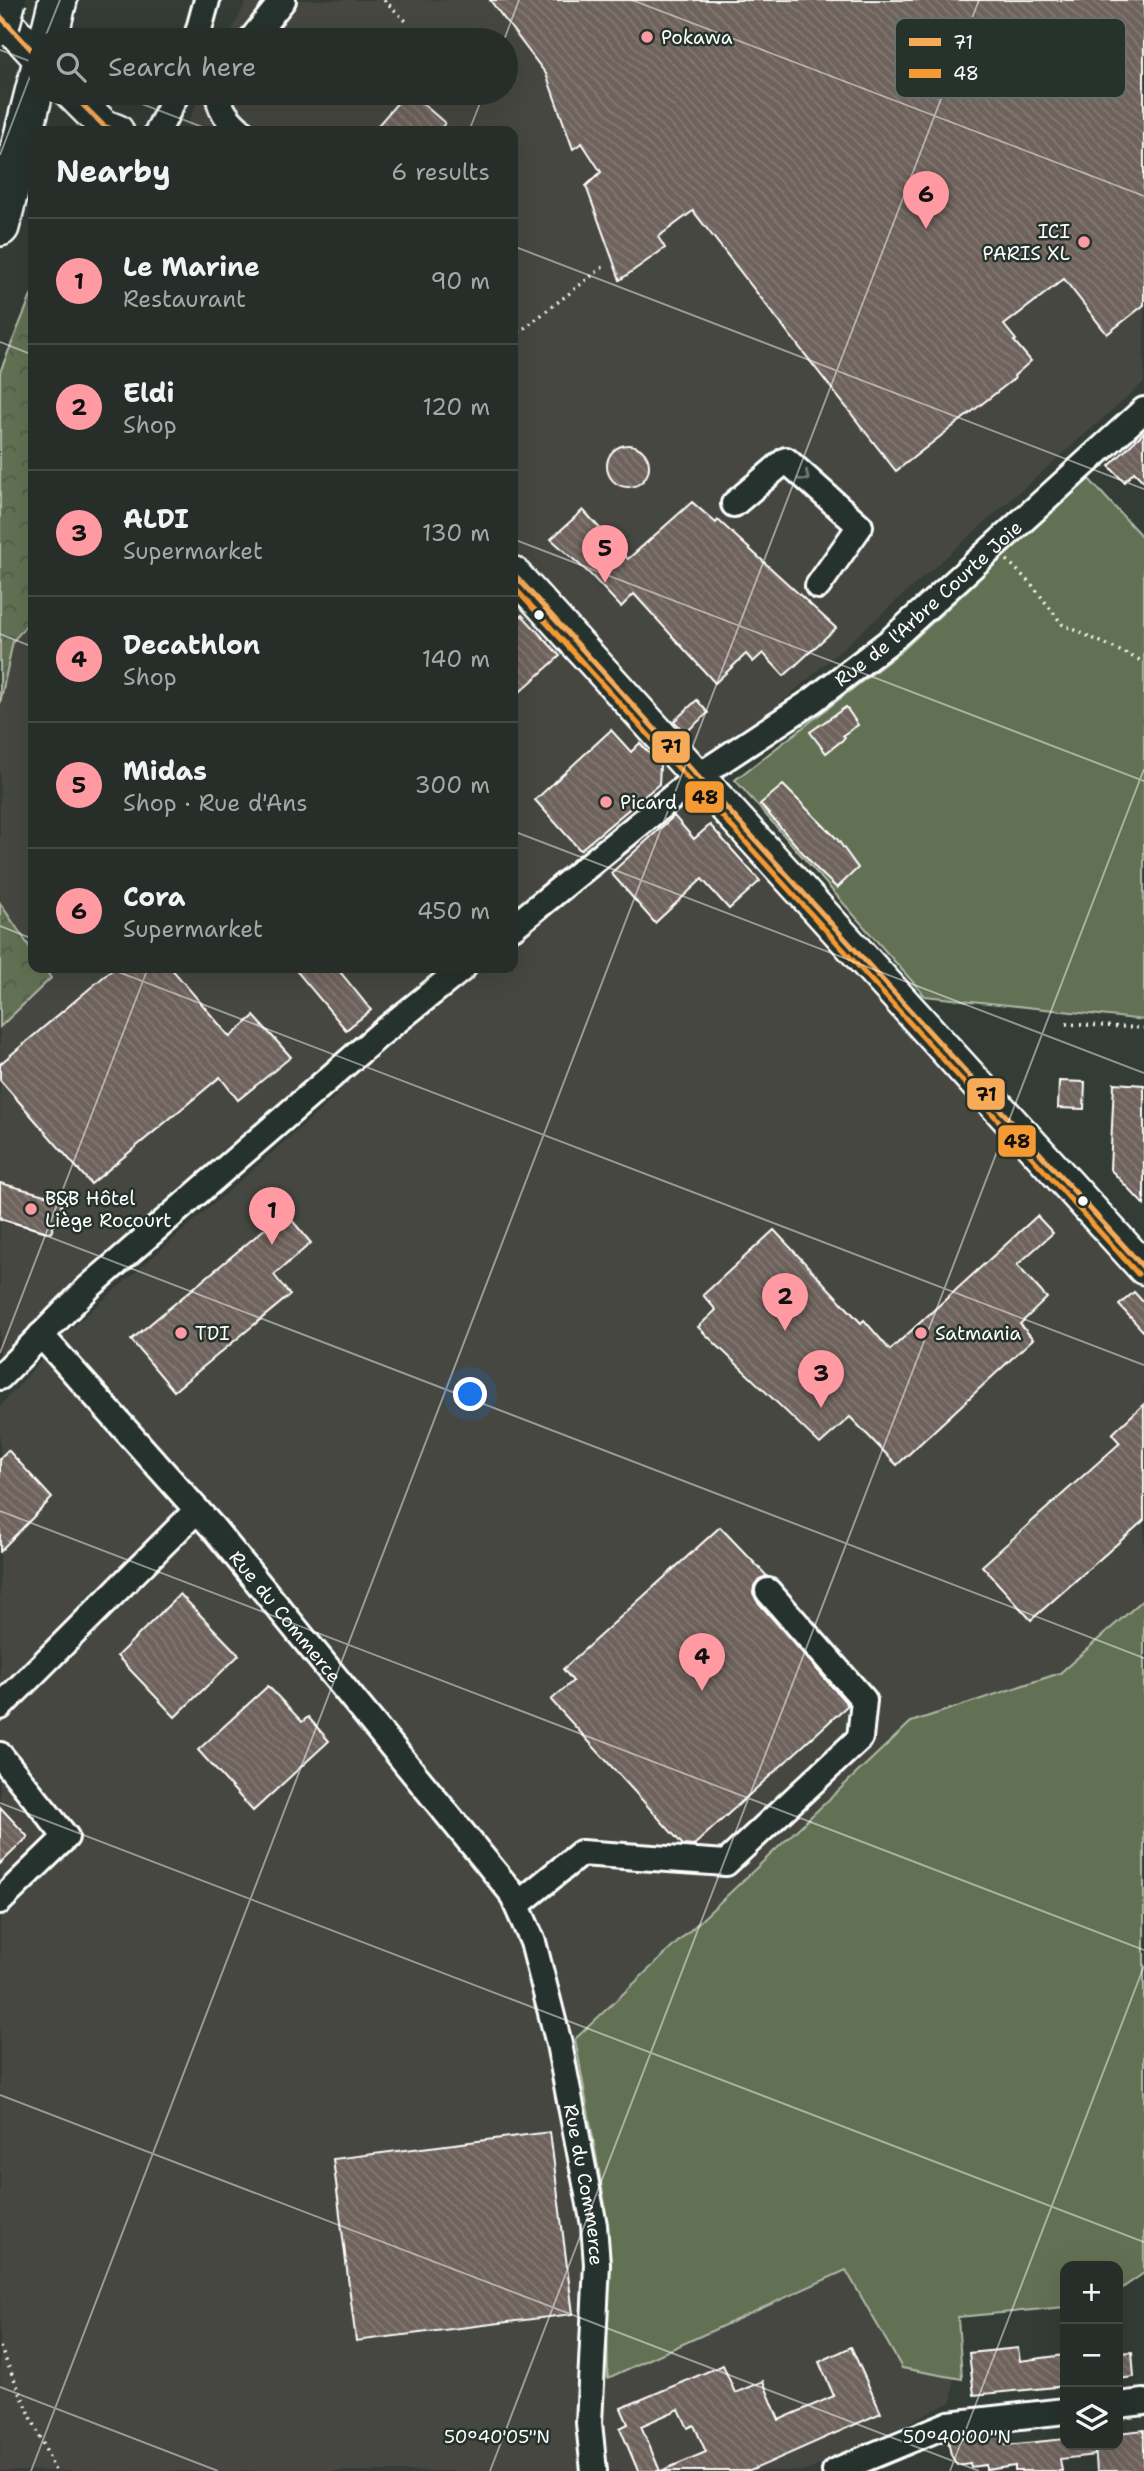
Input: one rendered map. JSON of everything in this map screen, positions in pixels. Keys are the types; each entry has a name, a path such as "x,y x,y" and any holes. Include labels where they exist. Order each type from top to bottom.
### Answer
{"highway":[{"path":"0,27 7,0"},
{"path":"51,28 58,0"},
{"path":"0,227 31,105"}],"main road":[{"path":"0,16 28,46"},
{"path":"83,105 104,126"},
{"path":"518,579 1144,1268"}],"street":[{"path":"199,28 207,0"},
{"path":"261,28 284,0"},
{"path":"160,126 171,105"},
{"path":"220,105 228,120 235,126"},
{"name":"Rue de l'Arbre Courte Joie","path":"518,923 697,777 813,701 890,640 1144,410"},
{"path":"734,504 786,460 860,526 818,586"},
{"path":"0,1377 89,1287 379,1035 457,973"},
{"name":"Rue du Commerce","path":"41,1335 197,1510 416,1773 511,1892 533,1942 559,2044 594,2225 597,2264 589,2423 594,2471"},
{"path":"0,1707 197,1510"},
{"path":"517,1905 581,1853 726,1863 860,1738 864,1700 768,1591"},
{"path":"0,1755 66,1837 0,1901"},
{"path":"1123,2404 1144,2402"},
{"path":"835,2471 949,2424 1060,2412"}],"path":[{"path":"384,0 406,22"},
{"path":"518,333 603,267"},
{"path":"993,547 1033,586 1062,624 1144,662"},
{"path":"1066,1024 1144,1028"},
{"path":"0,2347 55,2471"}],"shaded area":[{"path":"247,0 1144,0 1144,382 697,777 518,575 518,126 186,126 196,105 518,105 518,28 233,28"},
{"path":"518,598 1144,1276 1144,1599 1060,1673 1144,2273 1123,2288 1123,2261 1060,2261 1060,2307 958,2317 952,2402 807,2471 0,2471 0,1406 67,1332 339,1094 321,1073 0,1378 0,1024 47,973 518,973"},
{"path":"28,624 28,945 0,903 0,708 14,639"}],"green space":[{"path":"28,303 28,624 13,641 0,704 0,372"},
{"path":"1088,478 1144,539 1144,1020 925,996 735,780 903,650"},
{"path":"0,903 28,945 28,973 48,973 51,978 0,1027"},
{"path":"1144,1599 1144,2273 1123,2288 1123,2261 1060,2261 1060,2307 958,2317 962,2379 902,2368 846,2270 608,2378 605,2204 575,2039 911,1722 1060,1673"}],"building":[{"path":"490,0 1144,0 1144,305 1107,334 1064,279 1004,325 1031,361 1015,378 896,471 693,211 658,237 665,248 620,280 586,186 601,172 582,143 573,149 546,74 518,37 518,28 511,28"},
{"path":"396,105 424,105 445,123 443,126 377,126"},
{"path":"1144,432 1144,482 1134,472 1124,482 1109,466"},
{"path":"628,445 643,451 649,466 643,481 628,487 613,481 607,466 613,451"},
{"path":"692,502 716,523 718,520 836,628 784,676 763,653 753,662 746,654 715,683 634,594 621,607 551,539 583,510 628,559"},
{"path":"522,615 560,656 518,694 518,619"},
{"path":"697,700 708,713 685,733 674,721"},
{"path":"846,707 858,725 843,735 845,738 826,753 810,732"},
{"name":"Picard","path":"611,730 631,752 640,743 660,765 659,784 580,850 535,800"},
{"path":"783,785 837,839 858,868 837,888 760,804"},
{"path":"674,816 694,839 710,825 760,881 729,909 702,879 655,923 611,873"},
{"path":"108,973 175,973 230,1037 254,1016 291,1057 238,1100 220,1077 91,1184 0,1080 0,1064"},
{"path":"298,973 341,973 371,1010 346,1030"},
{"path":"1059,1081 1085,1082 1084,1109 1058,1108"},
{"path":"1114,1083 1144,1085 1144,1205 1110,1169"},
{"name":"B&B Hôtel Liège Rocourt","path":"0,1183 60,1199 64,1221 56,1219 51,1233 0,1219"},
{"path":"285,1212 311,1243 274,1275 290,1295 174,1391 131,1340"},
{"path":"1037,1216 1053,1233 1017,1265 1047,1298 1020,1324 1033,1339 897,1465 850,1417 820,1444 698,1327 716,1310 703,1295 774,1230 861,1323 864,1320 890,1350"},
{"path":"1134,1292 1144,1303 1144,1332 1119,1305"},
{"path":"1144,1404 1144,1520 1031,1620 982,1566 1120,1443 1112,1434"},
{"path":"8,1450 52,1498 0,1551 0,1458"},
{"path":"720,1527 767,1576 759,1579 754,1586 753,1593 757,1601 848,1705 693,1846 683,1845 551,1700 573,1681 563,1669"},
{"path":"180,1594 239,1655 175,1717 117,1656"},
{"path":"268,1686 302,1722 308,1717 329,1741 253,1811 198,1750"},
{"path":"0,1807 28,1837 0,1864"},
{"path":"550,2132 573,2314 356,2341 333,2159"},
{"path":"851,2347 881,2413 750,2471 661,2471 706,2452 694,2425 688,2428 679,2409 641,2426 660,2471 638,2471 620,2428 628,2424 621,2408 723,2365 735,2393 763,2381 779,2420 834,2396 819,2362"},
{"path":"1018,2348 1020,2361 1060,2356 1060,2386 974,2395 969,2353"},
{"path":"1132,2352 1134,2377 1123,2378 1123,2353"},
{"path":"1144,2430 1144,2471 1097,2471 1095,2450 1123,2450 1123,2432"},
{"path":"1004,2433 1006,2445 1060,2440 1060,2450 1094,2450 1095,2455 1060,2459 1062,2471 1015,2471 1015,2466 986,2470 986,2465 957,2465 951,2455 948,2440"}],"transit line":[{"name":"71","path":"0,16 28,46"},
{"name":"71","path":"83,105 104,126"},
{"name":"71","path":"518,579 1144,1268"},
{"name":"48","path":"518,592 1138,1274"}],"place":[{"name":"Pokawa","path":"647,37"},
{"name":"Cora","path":"926,229"},
{"name":"ICI PARIS XL","path":"1084,242"},
{"name":"Midas","path":"605,583"},
{"name":"Picard","path":"606,802"},
{"name":"B&B Hôtel Liège Rocourt","path":"31,1209"},
{"name":"Le Marine","path":"272,1245"},
{"name":"Eldi","path":"785,1331"},
{"name":"TDI","path":"181,1333"},
{"name":"Satmania","path":"921,1333"},
{"name":"ALDI","path":"821,1408"},
{"name":"Decathlon","path":"702,1691"}]}
